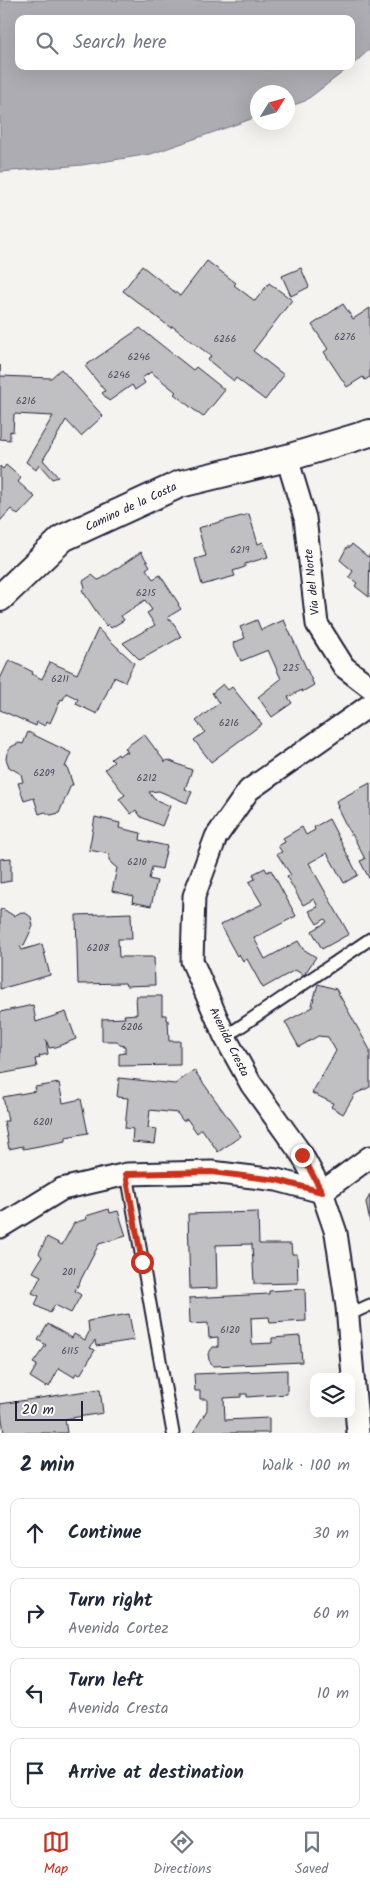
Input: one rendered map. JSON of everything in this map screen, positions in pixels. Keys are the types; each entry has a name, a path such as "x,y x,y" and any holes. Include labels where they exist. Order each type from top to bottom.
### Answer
{"street":[{"name":"Camino de la Costa","path":"0,598 63,538 180,484 287,458 370,433"},
{"name":"Via del Norte","path":"287,458 305,518 317,624 344,667 370,687"},
{"name":"Avenida Cresta","path":"358,1433 348,1315 336,1233 322,1192 302,1155 251,1084 225,1037 192,961 194,896 216,837 249,790 370,705"},
{"path":"0,1227 62,1190 126,1174 211,1172 277,1180 322,1192 370,1157"}],"lane":[{"path":"225,1037 370,939"},
{"path":"126,1174 172,1433"},
{"path":"348,1315 370,1305"}],"shaded area":[{"path":"0,0 370,0 370,49 355,62 355,15 15,15 15,70 346,70 305,101 295,105 295,85 250,85 250,119 151,154 82,165 0,172"}],"building":[{"path":"207,261 236,283 234,285 255,301 269,283 292,300 253,351 284,375 265,400 236,378 234,381 208,360 211,356 123,291 142,266 180,296"},
{"path":"301,268 309,287 291,296 282,276"},
{"path":"343,304 353,319 370,308 370,377 365,380 363,377 347,387 324,352 328,349 312,325"},
{"path":"140,328 193,370 196,367 225,390 203,417 174,394 176,392 151,372 142,378 145,383 135,390 132,385 109,401 102,393 105,391 85,366"},
{"path":"61,369 103,416 81,436 66,420 43,460 58,477 52,479 39,464 36,470 26,462 53,416 14,414 13,432 10,431 10,440 0,439 0,376 51,378"},
{"path":"6,465 21,478 18,482 35,497 18,515 11,509 0,521 0,466 3,469"},
{"path":"249,514 258,544 263,542 268,557 245,564 245,567 233,571 235,576 202,585 195,559 206,556 198,528"},
{"path":"352,544 368,557 370,554 369,597 355,586 357,583 349,577 353,571 340,560 347,547 350,547"},
{"path":"141,552 150,566 146,569 153,579 160,575 179,604 181,609 168,617 181,637 140,660 123,643 155,625 147,613 152,610 145,600 121,616 124,620 111,628 108,624 106,626 82,590 85,587 83,581 92,575 98,580 101,579"},
{"path":"257,620 261,630 284,620 314,685 288,697 292,703 272,717 258,697 281,679 268,650 241,661 233,643 245,638 240,627"},
{"path":"98,629 134,663 125,682 114,677 97,714 76,704 78,699 66,693 63,700 61,699 50,723 47,721 45,726 37,722 36,726 0,710 0,679 9,660 33,672 32,674 42,679 50,662 77,674"},
{"path":"223,684 228,690 232,687 262,724 211,762 194,740 205,732 196,721 219,703 212,693"},
{"path":"28,732 71,753 65,767 67,767 73,785 71,785 59,813 51,815 45,812 39,814 34,798 24,801 18,783 23,782 21,774 9,767 6,759 7,753 11,747 19,743 23,744"},
{"path":"144,734 165,762 168,760 192,770 185,789 192,792 187,803 159,791 149,792 154,799 170,806 162,826 141,817 136,810 131,814 119,799 125,795 105,769 114,762 111,759 118,754 119,756 124,752 128,753 125,748"},
{"path":"370,783 370,880 360,861 365,859 337,807 336,801"},
{"path":"95,817 120,823 119,828 141,833 140,840 167,846 162,869 152,867 149,879 157,881 151,906 132,902 133,896 112,891 117,868 109,860 109,854 89,850"},
{"path":"329,819 358,875 344,883 327,853 309,863 349,934 322,949 312,931 327,922 325,919 317,924 309,911 318,907 314,899 303,905 287,877 291,875 277,854 282,852 278,846 285,842 283,838 302,827 306,835 315,830 314,827"},
{"path":"11,858 11,881 0,883 0,859"},
{"path":"265,868 267,872 271,870 296,916 254,938 265,959 298,941 303,949 316,957 304,975 295,970 263,988 247,959 243,961 239,954 237,956 220,925 262,904 249,882 255,879 253,874"},
{"path":"3,909 14,916 21,912 31,917 33,926 24,945 20,946 22,950 42,944 50,975 0,989 0,910"},
{"path":"131,913 132,939 118,939 119,957 154,957 155,985 126,986 125,983 78,984 76,915"},
{"path":"318,984 336,989 370,1050 370,1087 355,1094 343,1114 331,1107 333,1103 312,1093 336,1051 328,1037 318,1036 299,1047 285,1022 313,1007"},
{"path":"136,996 162,996 162,1015 166,1015 166,1020 168,1020 169,1041 180,1041 180,1065 119,1066 119,1054 125,1053 125,1046 120,1045 117,1041 102,1041 102,1019 125,1018 124,1015 137,1014"},
{"path":"33,1005 36,1022 66,1012 76,1039 49,1048 46,1040 48,1054 35,1059 37,1067 0,1074 0,1012"},
{"path":"194,1070 241,1136 218,1152 202,1129 197,1133 187,1119 183,1121 177,1113 150,1110 148,1128 157,1129 155,1144 132,1142 133,1129 125,1128 128,1098 117,1097 119,1078 175,1084"},
{"path":"59,1083 63,1103 81,1099 88,1133 66,1137 66,1141 23,1149 23,1146 9,1149 4,1121 8,1121 3,1097 36,1091 35,1087"},
{"path":"370,1195 370,1223 366,1202"},
{"path":"109,1209 110,1213 118,1211 126,1236 99,1244 75,1291 81,1295 71,1313 55,1305 50,1313 35,1305 39,1296 32,1293 41,1276 33,1272 42,1257 39,1253 47,1237 62,1245 74,1223 87,1219 86,1216"},
{"path":"258,1212 259,1244 291,1244 292,1254 297,1254 298,1283 254,1284 252,1244 216,1245 217,1288 190,1289 188,1214"},
{"path":"305,1289 306,1321 270,1323 269,1317 251,1318 252,1344 272,1343 272,1338 300,1336 302,1362 213,1366 208,1354 213,1347 218,1347 218,1337 209,1338 208,1323 190,1324 189,1298 269,1294 269,1291"},
{"path":"129,1314 134,1340 96,1346 95,1340 90,1348 95,1350 80,1375 76,1373 74,1377 59,1368 49,1387 30,1377 37,1365 33,1363 46,1345 38,1340 48,1324 72,1338 74,1334 85,1340 89,1332 88,1321"},
{"path":"287,1370 287,1394 247,1397 247,1394 241,1394 241,1397 224,1398 225,1420 269,1418 269,1433 193,1433 207,1410 207,1399 200,1399 200,1391 195,1391 194,1374"},
{"path":"100,1389 103,1413 65,1419 67,1433 4,1433 0,1404"}],"route":[{"path":"142,1262 126,1174 211,1172 277,1180 322,1192 302,1155"}]}
